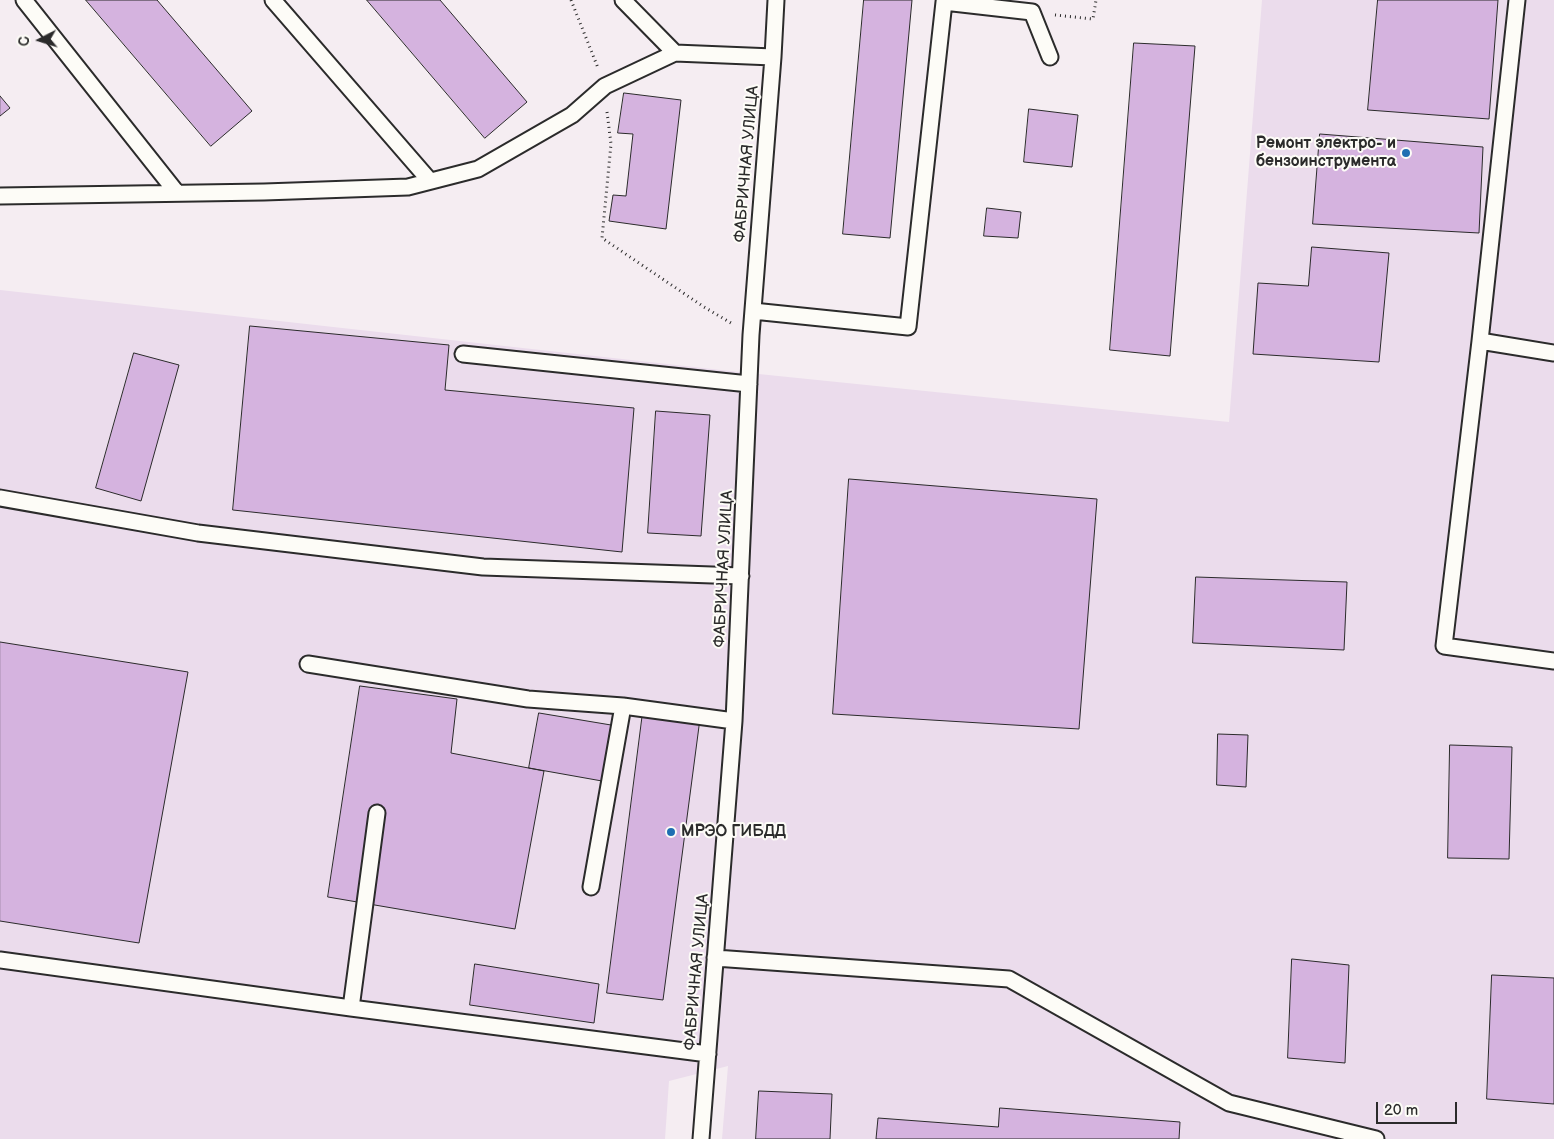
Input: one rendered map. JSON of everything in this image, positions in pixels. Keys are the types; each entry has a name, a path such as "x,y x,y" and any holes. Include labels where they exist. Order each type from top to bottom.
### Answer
{"lane":[{"path":"24,0 176,193"},
{"path":"273,0 430,181"},
{"path":"623,0 675,53"},
{"name":"ФАБРИЧНАЯ УЛИЦА","path":"701,1139 734,721 751,335 776,0"},
{"path":"1518,0 1444,646 1554,661"},
{"path":"753,311 908,327 944,2 1032,12 1050,56"},
{"path":"0,196 408,187 478,169 572,115 605,86 675,53 773,57"},
{"path":"1480,341 1554,353"},
{"path":"463,354 749,384"},
{"path":"0,498 198,533 483,567 741,576"},
{"path":"308,664 528,699 623,706 734,721"},
{"path":"591,887 623,706"},
{"path":"350,1008 377,813"},
{"path":"715,958 1008,979 1229,1104 1376,1139"},
{"path":"0,960 350,1008 708,1054"}],"path":[{"path":"571,0 605,86 610,144 602,238 704,307 751,335"},
{"path":"1032,12 1093,19 1096,0"}],"shaded area":[{"path":"1262,0 1554,0 1554,1139 722,1139 728,1066 669,1081 665,1139 0,1139 0,290 739,372 1229,422"}],"building":[{"path":"86,0 157,0 252,111 211,146"},
{"path":"367,0 440,0 527,102 485,138"},
{"path":"864,0 912,0 890,238 843,234"},
{"path":"1378,0 1498,0 1489,119 1368,110"},
{"path":"1134,43 1195,46 1170,356 1110,350"},
{"path":"624,93 681,100 666,229 609,221 613,195 626,196 633,134 618,133"},
{"path":"0,96 10,108 0,116"},
{"path":"1029,109 1078,115 1072,167 1024,162"},
{"path":"1320,134 1483,147 1479,233 1313,224"},
{"path":"987,208 1021,212 1018,238 984,236"},
{"path":"1312,247 1389,253 1379,362 1253,354 1258,283 1308,286"},
{"path":"250,326 449,345 445,390 634,408 622,552 233,510"},
{"path":"134,353 179,365 141,501 96,488"},
{"path":"656,411 710,415 701,536 648,533"},
{"path":"849,479 1097,499 1079,729 833,714"},
{"path":"1196,577 1347,582 1344,650 1193,643"},
{"path":"0,642 188,672 139,943 0,921"},
{"path":"360,686 457,699 451,753 544,771 515,929 328,897"},
{"path":"644,704 701,711 663,1000 607,993"},
{"path":"539,713 611,725 602,781 529,768"},
{"path":"1218,734 1248,735 1246,787 1217,785"},
{"path":"1450,745 1512,747 1509,859 1448,858"},
{"path":"1292,959 1349,965 1345,1063 1288,1058"},
{"path":"475,964 599,984 594,1023 470,1005"},
{"path":"1492,975 1554,978 1554,1104 1487,1099"},
{"path":"759,1091 832,1094 830,1139 756,1139"},
{"path":"1000,1108 1180,1122 1179,1139 876,1139 878,1118 998,1127"}],"place":[{"name":"Ремонт электро- и бензоинструмента","path":"1406,153"},
{"name":"МРЭО ГИБДД","path":"671,832"}]}
